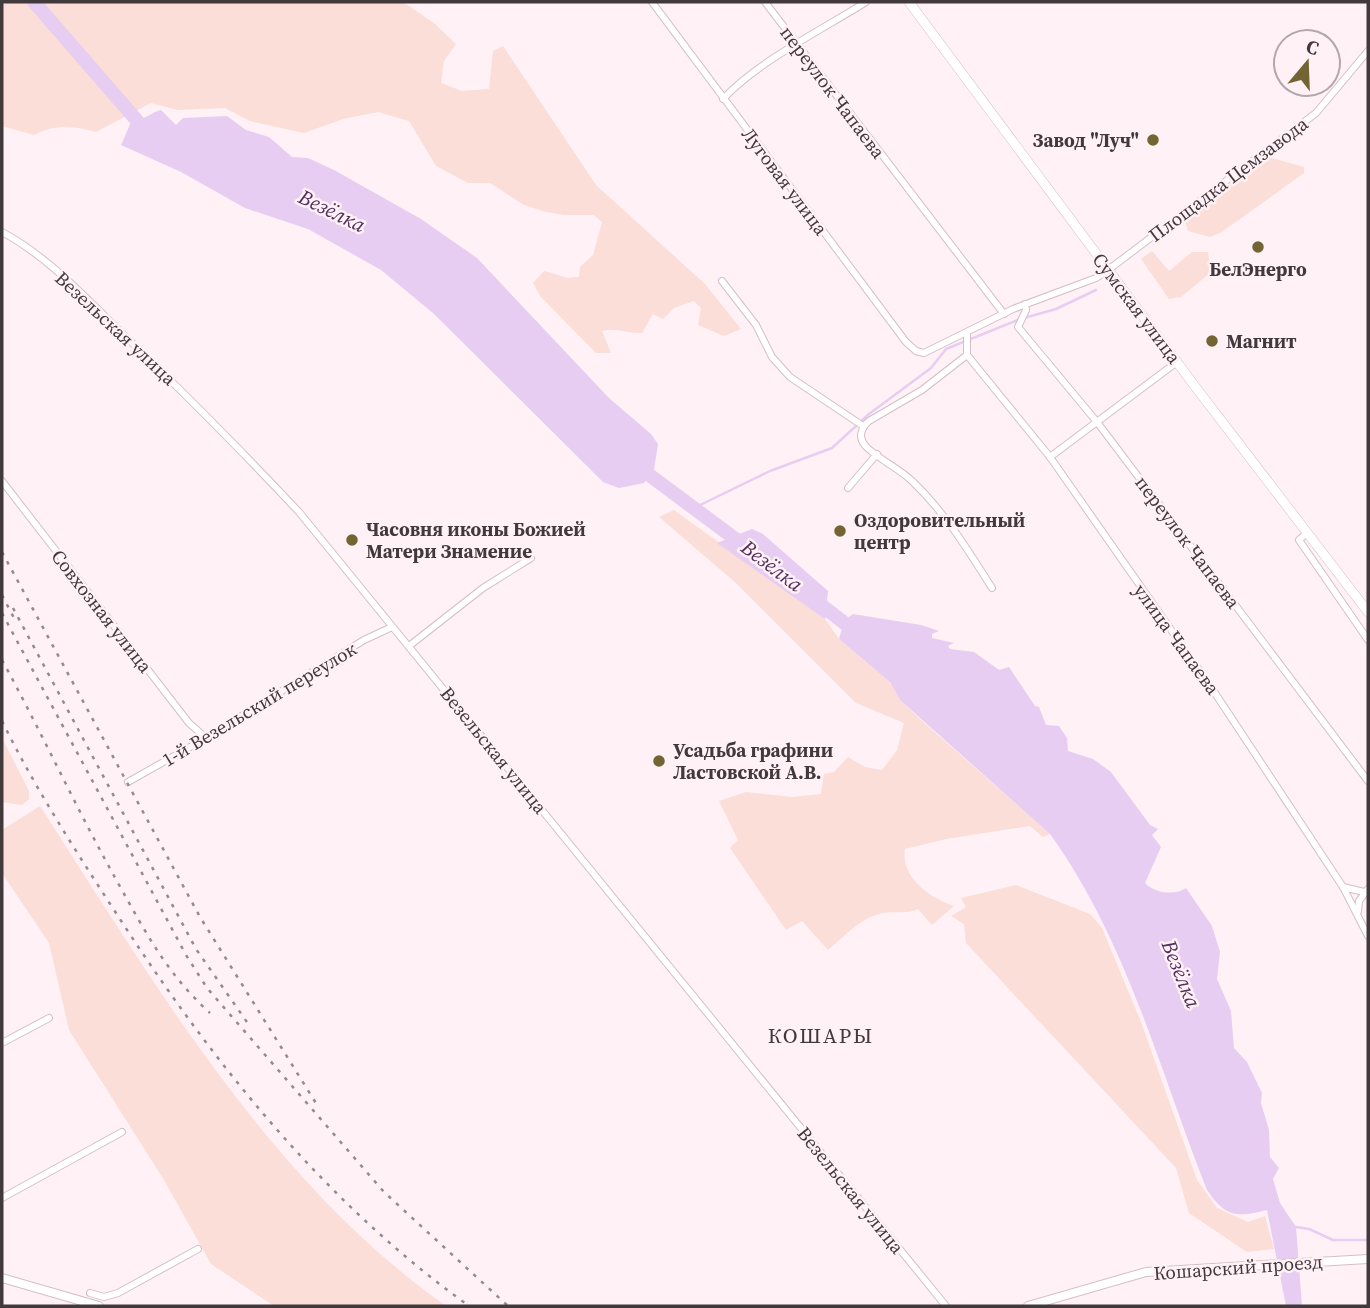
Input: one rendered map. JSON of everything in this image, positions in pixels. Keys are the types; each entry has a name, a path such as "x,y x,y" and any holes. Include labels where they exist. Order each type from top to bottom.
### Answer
{"main road":[{"name":"Сумская улица","path":"909,2 1108,270 1368,612"}],"street":[{"name":"Луговая улица","path":"652,2 905,342 924,353 967,335"},
{"name":"переулок Чапаева","path":"765,2 1004,314"},
{"path":"723,99 797,44 866,2"},
{"name":"Площадка Цемзавода","path":"1108,270 1316,113 1368,51"},
{"name":"Везельская улица","path":"2,232 50,266 218,426 299,512 946,1306"},
{"path":"863,426 922,390 967,355 967,335 1025,304 1096,278 1108,270"},
{"path":"722,281 756,325 772,357 790,377 863,426"},
{"name":"переулок Чапаева","path":"1025,304 1026,310 1018,327 1097,422 1368,780"},
{"name":"улица Чапаева","path":"967,355 1050,457 1209,684 1343,887 1368,936"},
{"path":"1050,457 1178,362"},
{"path":"863,426 861,440 866,448 912,481 943,517 992,588"},
{"path":"848,488 877,454"},
{"name":"Совхозная улица","path":"2,481 189,723 206,738"},
{"path":"1307,533 1298,540 1368,640"},
{"path":"409,646 483,588 531,558"},
{"name":"1-й Везельский переулок","path":"128,782 206,738 364,640 392,628"},
{"path":"1343,887 1366,890 1359,901 1358,914"},
{"path":"2,1043 49,1018"},
{"path":"2,1198 122,1132"},
{"path":"90,1293 104,1297 118,1293 198,1249"},
{"name":"Кошарский проезд","path":"1028,1306 1146,1272 1368,1259"},
{"path":"2,1278 99,1306"}],"shaded area":[{"path":"2,2 403,2 434,23 456,44 444,61 441,83 462,91 489,89 493,51 503,46 596,185 705,284 741,329 724,336 698,325 701,308 694,301 674,308 663,319 653,314 642,333 602,331 611,353 596,353 541,297 533,283 544,271 568,278 579,277 580,267 593,255 602,222 594,215 564,215 524,205 490,183 468,183 436,166 409,121 378,112 343,119 304,133 250,121 225,108 178,110 151,103 96,132 64,127 34,135 2,126"},
{"path":"1268,157 1304,167 1304,173 1222,232 1210,237 1188,231 1184,218 1189,213"},
{"path":"1152,251 1169,271 1192,252 1208,252 1211,272 1181,297 1169,299 1141,259"},
{"path":"674,510 825,619 839,639 890,682 900,700 1050,834 1043,837 1030,826 946,839 905,849 907,869 912,878 936,898 954,906 932,925 918,909 879,914 858,924 828,950 802,921 786,930 730,848 738,840 719,801 746,792 792,797 821,794 824,774 834,772 848,757 865,767 882,770 897,750 904,723 856,703 736,583 659,517"},
{"path":"2,738 29,791 29,799 22,805 2,802"},
{"path":"40,806 172,1010 271,1140 325,1201 383,1256 446,1306 274,1306 211,1264 164,1180 69,1030 49,943 2,873 2,830"},
{"path":"1016,885 1090,914 1102,928 1141,1022 1197,1180 1217,1208 1248,1222 1265,1216 1274,1249 1247,1252 1189,1213 1176,1168 966,943 964,924 951,916 966,907 961,898"}],"water":[{"path":"161,110 176,125 183,118 227,116 246,130 269,137 292,157 308,158 334,170 421,219 477,258 609,398 651,434 658,444 654,470 644,483 619,488 603,482 434,314 381,270 308,229 245,208 181,172 121,145 131,122"},
{"path":"752,529 763,534 828,591 825,619 717,543"},
{"path":"853,614 921,625 939,631 932,634 932,638 954,643 948,646 950,649 974,652 999,670 1009,667 1035,706 1039,707 1046,725 1059,726 1067,738 1068,751 1093,759 1111,772 1150,825 1158,829 1152,835 1161,847 1145,883 1165,892 1186,888 1212,926 1220,952 1217,979 1231,1011 1234,1048 1247,1062 1262,1093 1261,1103 1269,1130 1270,1157 1279,1168 1273,1179 1280,1203 1296,1227 1302,1306 1286,1306 1267,1210 1247,1214 1232,1213 1220,1206 1207,1190 1121,962 1077,875 1050,834 900,700 890,682 839,639 844,621"}],"waterway":[{"name":"Везёлка","path":"34,2 146,131 152,133"},
{"path":"1024,318 1056,309 1096,290"},
{"path":"694,508 770,471 832,448 869,414 931,368 946,349 1018,320"},
{"name":"Везёлка","path":"636,465 746,547"},
{"name":"Везёлка","path":"812,598 856,632"},
{"path":"1296,1227 1309,1229 1333,1240 1368,1240"}],"railway":[{"path":"2,552 200,917 319,1108"},
{"path":"2,595 15,620"},
{"path":"13,608 196,949 249,1025"},
{"path":"2,613 186,955 207,988 384,1192 508,1306"},
{"path":"2,660 148,936 181,983 210,1013"},
{"path":"2,721 42,795 101,889 153,969 232,1076 319,1175 366,1221 416,1265 469,1306"}],"place":[{"name":"Завод \"Луч\"","path":"1153,140"},
{"name":"БелЭнерго","path":"1258,247"},
{"name":"Магнит","path":"1212,341"},
{"name":"Оздоровительный центр","path":"840,531"},
{"name":"Часовня иконы Божией Матери Знамение","path":"352,540"},
{"name":"Усадьба графини Ластовской А.В.","path":"659,761"}],"district":[{"name":"КОШАРЫ","path":"821,1036"}]}
